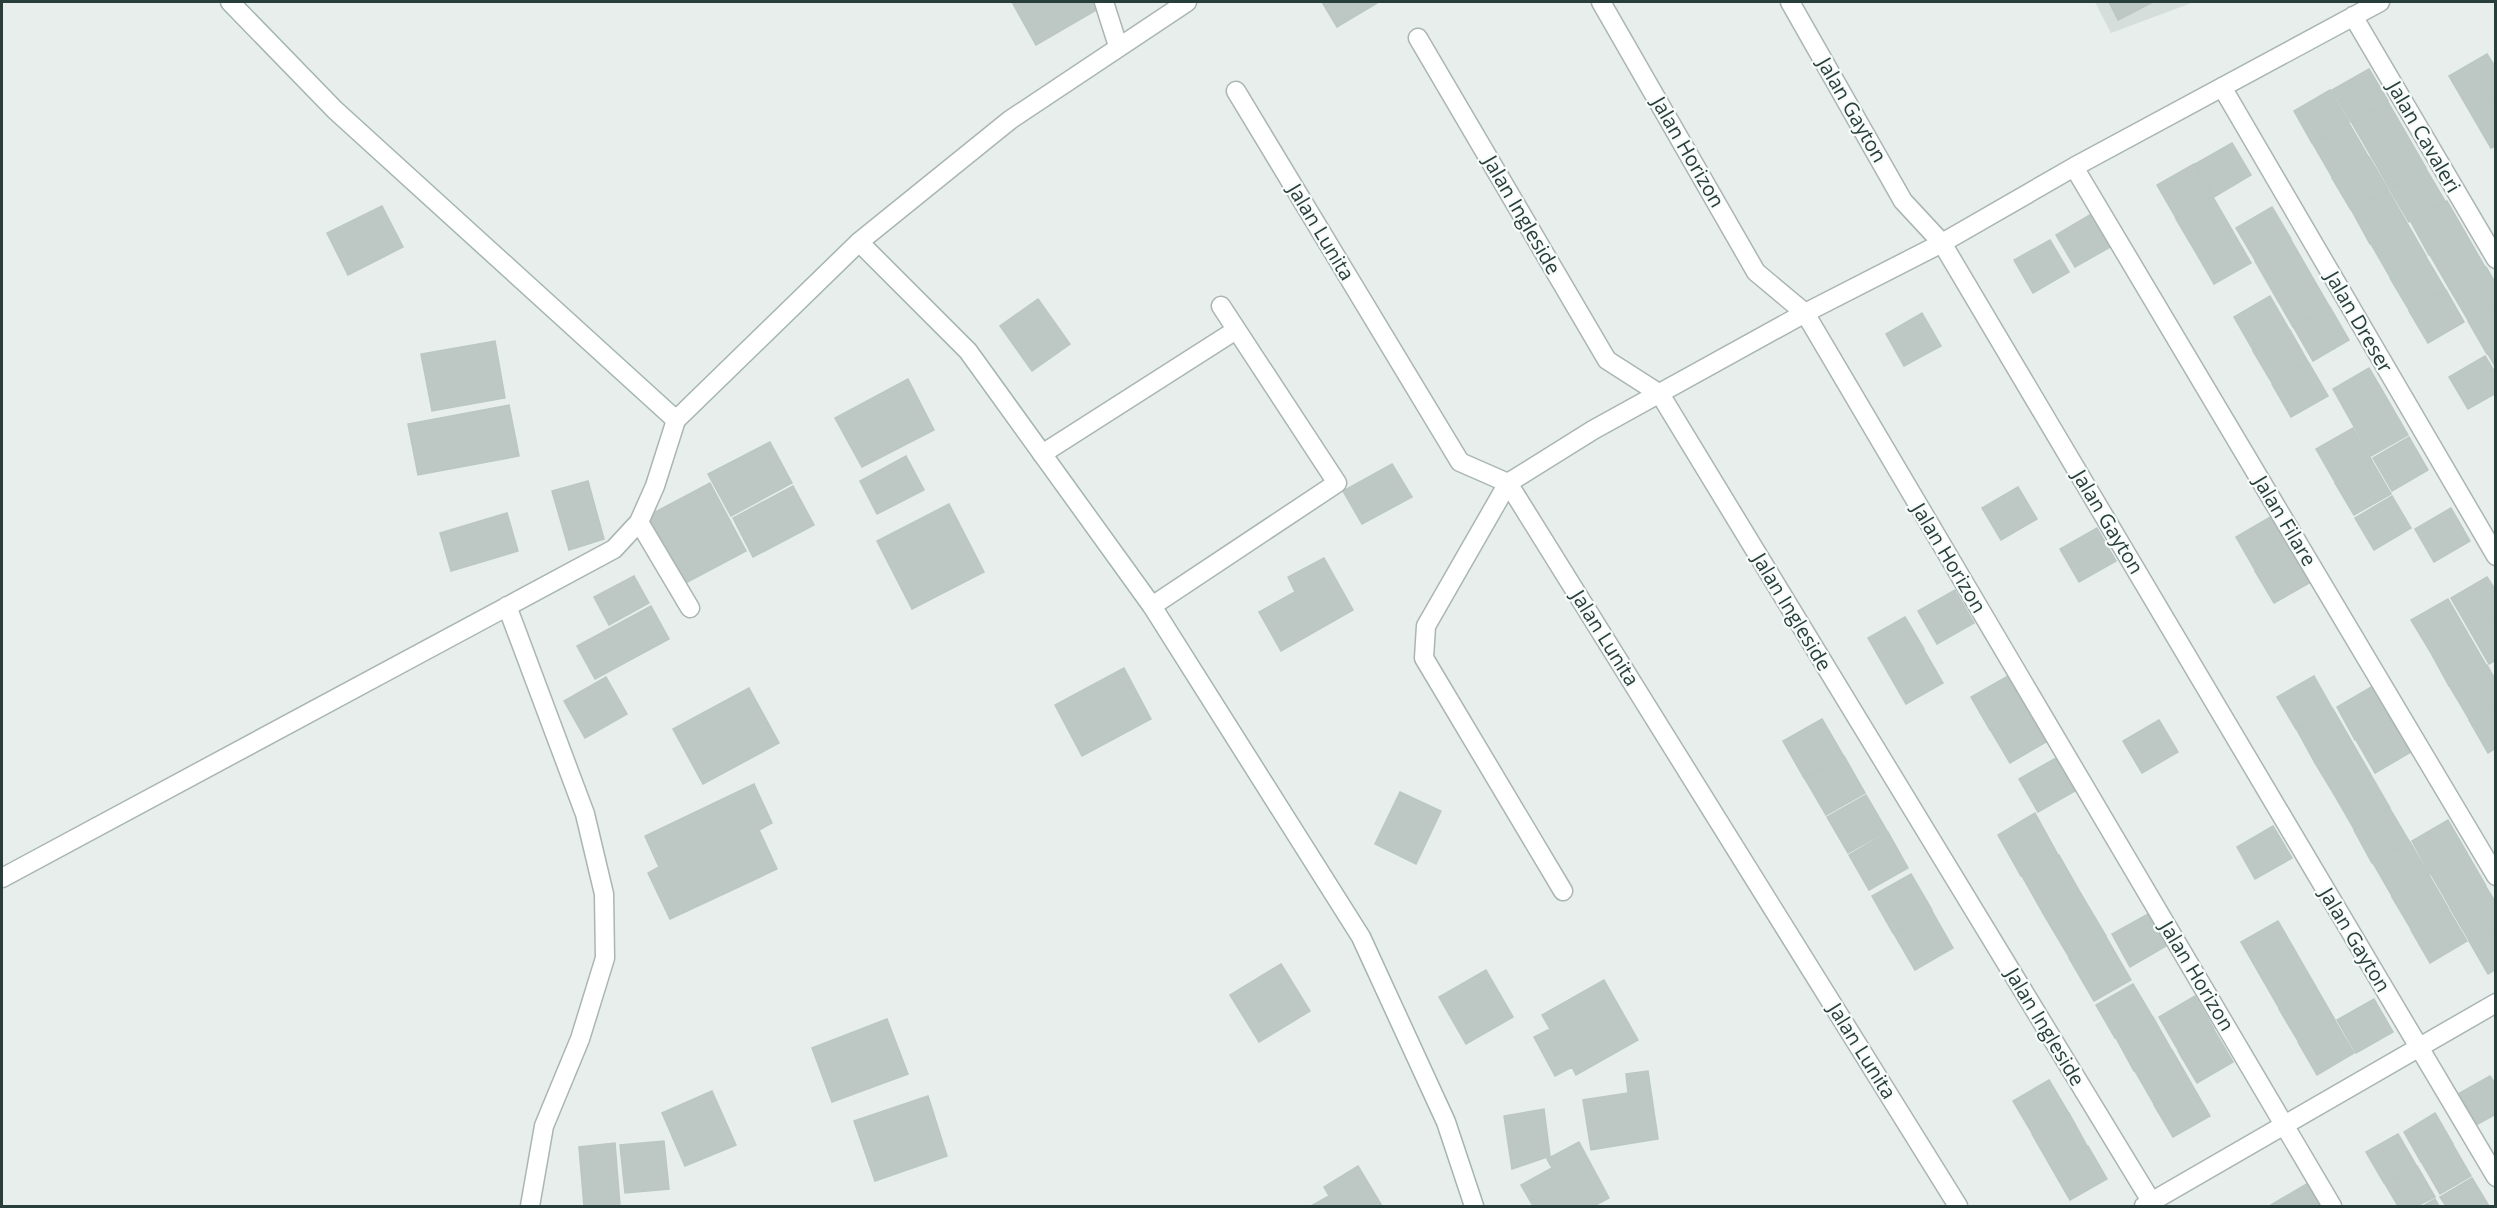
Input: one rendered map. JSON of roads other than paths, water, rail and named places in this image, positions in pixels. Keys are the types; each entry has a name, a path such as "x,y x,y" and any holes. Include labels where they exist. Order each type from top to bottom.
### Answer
{"street":[{"path":"230,2 335,110 676,420"},
{"path":"1104,2 1118,46"},
{"path":"2,878 614,549 639,522 655,486 676,420 860,242 1010,120 1187,2"},
{"name":"Jalan Horizon","path":"1601,2 1756,272 1805,313 2332,1206"},
{"name":"Jalan Gayton","path":"1790,2 1903,201 1942,243 2496,1177"},
{"path":"1563,891 1424,658 1426,627 1508,483 1593,430 1805,313 1942,243 2074,167 2379,2"},
{"name":"Jalan Cavaleri","path":"2353,16 2496,259"},
{"name":"Jalan Ingleside","path":"1418,38 1607,360 1660,394 2150,1205"},
{"name":"Jalan Dreser","path":"2222,87 2496,556"},
{"name":"Jalan Lunita","path":"1236,91 1460,462 1508,483 1958,1206"},
{"name":"Jalan Filare","path":"2074,167 2496,876"},
{"path":"860,242 968,351 1152,606 1361,937 1446,1122 1474,1206"},
{"path":"1152,606 1337,483 1221,306"},
{"path":"1042,454 1236,330"},
{"path":"639,522 690,608"},
{"path":"507,606 585,814 604,894 605,958 580,1038 544,1126 530,1206"},
{"path":"2150,1205 2496,1003"}]}
